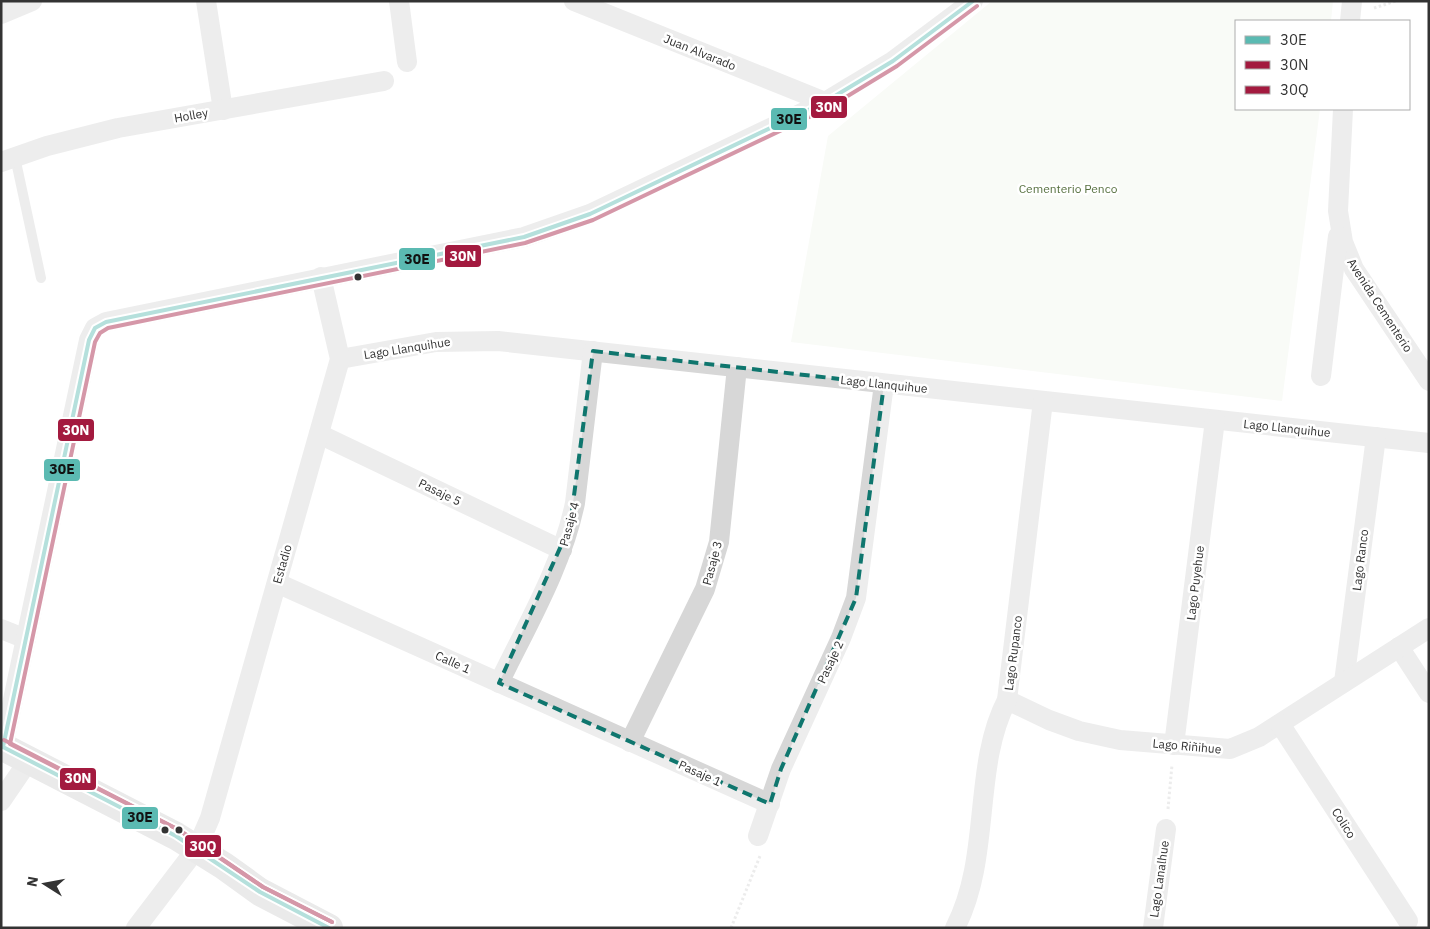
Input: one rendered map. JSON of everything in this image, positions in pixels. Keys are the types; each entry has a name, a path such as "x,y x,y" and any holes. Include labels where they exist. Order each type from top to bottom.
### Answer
{"street":[{"path":"1,14 32,1"},
{"path":"206,1 223,110"},
{"path":"399,1 407,62"},
{"name":"Juan Alvarado","path":"574,1 826,102"},
{"path":"329,928 260,892 196,848 2,746 89,340 95,328 106,322 524,237 555,228 630,196 826,102 893,62 972,1"},
{"path":"1350,20 1352,1"},
{"name":"Holley","path":"8,159 118,128 384,82"},
{"name":"Avenida Cementerio","path":"1343,110 1338,172 1340,226 1343,242 1354,269 1429,381"},
{"name":"Avenida Cementerio","path":"1321,376 1340,226"},
{"name":"Estadio","path":"136,928 196,848 210,818 340,359 321,278"},
{"name":"Lago Llanquihue","path":"340,359 457,340 498,341 1429,443"},
{"name":"Pasaje 4","path":"499,683 562,550 575,503 593,351"},
{"name":"Pasaje 3","path":"630,742 706,589 713,567 719,542 737,368"},
{"name":"Pasaje 2","path":"758,836 781,769 841,638 856,598 884,384"},
{"name":"Lago Rupanco","path":"955,928 964,909 974,874 994,731 1007,700 1043,401"},
{"name":"Lago Puyehue","path":"1174,745 1215,420"},
{"name":"Pasaje 5","path":"319,434 562,550"},
{"name":"Lago Ranco","path":"1344,682 1376,437"},
{"name":"Calle 1","path":"276,583 630,742"},
{"name":"Lago Riñihue","path":"1007,700 1049,720 1079,731 1120,740 1230,749 1259,738 1429,628"},
{"path":"1,629 26,639"},
{"path":"1399,647 1429,693"},
{"name":"Colico","path":"1280,724 1408,921"},
{"name":"Pasaje 1","path":"630,742 770,804"},
{"path":"1,801 29,760"},
{"name":"Lago Lanalhue","path":"1153,928 1166,829"}],"lane":[{"path":"8,159 41,278"}],"path":[{"path":"1166,829 1174,745"},
{"path":"732,928 760,854 758,836"}],"highlighted area":[{"path":"593,351 884,384 856,598 781,769 770,804 499,683 570,526"}],"green space":[{"name":"Cementerio Penco","path":"992,1 1333,1 1331,20 1235,20 1235,110 1320,110 1282,401 791,342 828,136"}],"transit line":[{"name":"30E","path":"329,928 260,892 176,836 3,747 89,340 95,328 106,322 524,237 590,214 825,102 893,61 973,1"},
{"name":"30N","path":"332,922 263,887 179,830 10,744 95,342 100,333 108,328 525,243 593,220 828,108 897,66 977,6"},
{"name":"30Q","path":"4,740 179,830 263,887 332,922"}]}
